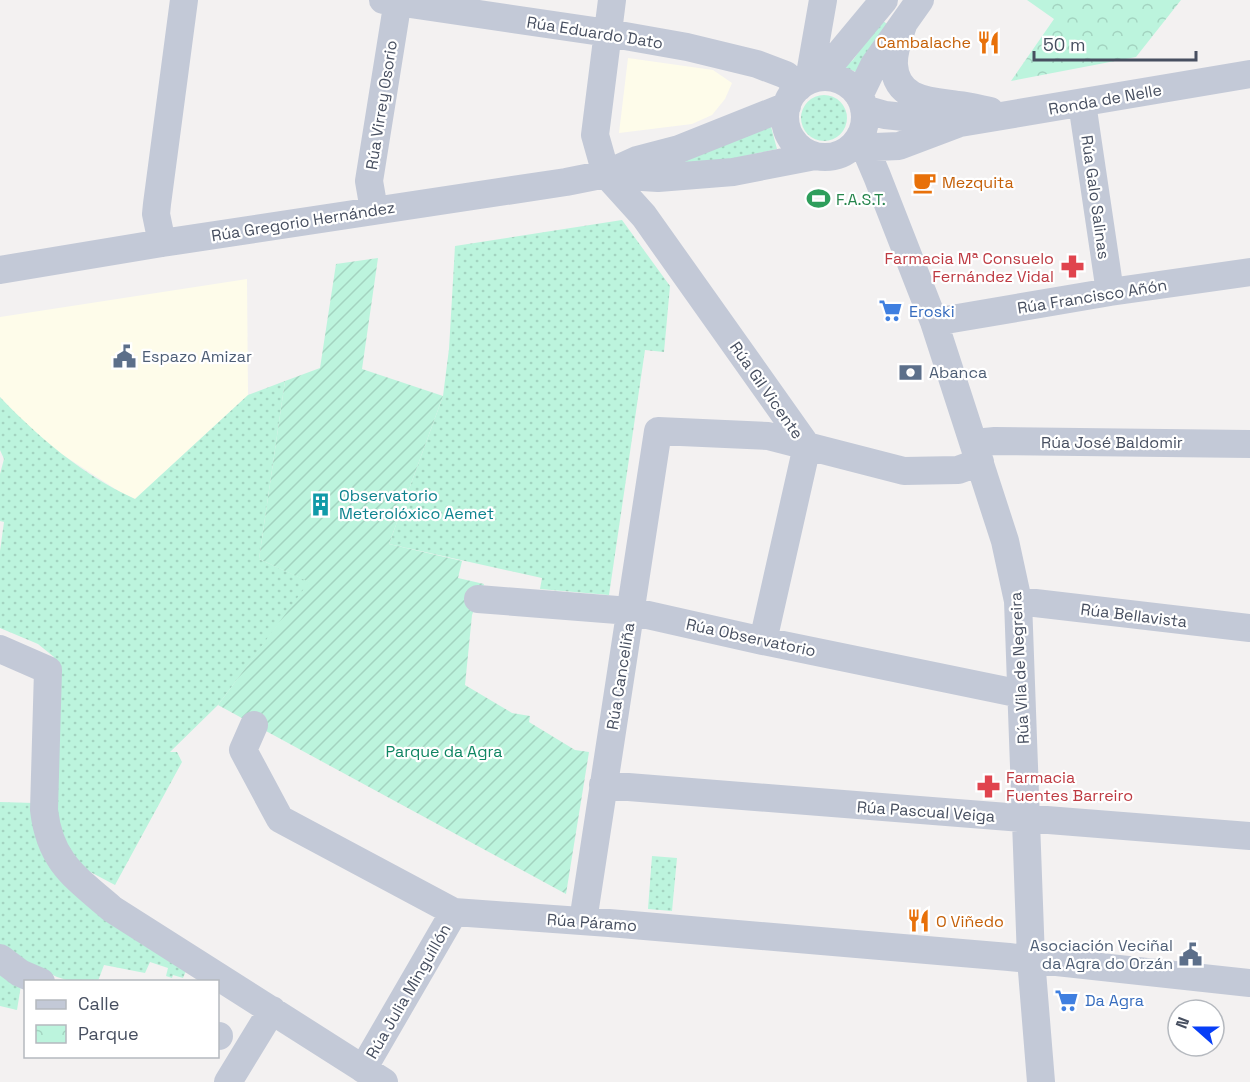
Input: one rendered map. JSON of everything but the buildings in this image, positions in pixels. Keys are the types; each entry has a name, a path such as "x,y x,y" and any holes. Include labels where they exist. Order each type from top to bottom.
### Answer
{"street":[{"path":"162,243 156,214 184,0"},
{"path":"606,174 595,135 612,0"},
{"path":"804,88 823,0"},
{"path":"884,0 804,88 785,119 794,143 815,156 834,156 860,127 874,65 920,0"},
{"name":"Rúa Eduardo Dato","path":"393,1 687,47 757,64 786,75 804,88"},
{"name":"Rúa Virrey Osorio","path":"374,210 369,181 393,1"},
{"path":"903,25 896,46 894,64 900,84 908,93 937,103 958,104 1010,115"},
{"name":"Ronda de Nelle","path":"860,127 899,146 960,123 1250,74"},
{"path":"804,88 832,78 843,81 860,127"},
{"name":"Rúa Gregorio Hernández","path":"0,270 606,174 637,160 679,149 804,88"},
{"name":"Rúa Galo Salinas","path":"1082,103 1110,292"},
{"name":"Ronda de Nelle","path":"860,127 885,115 960,123"},
{"name":"Rúa Vila de Negreira","path":"860,127 934,322 1005,541 1017,601 1031,959 1041,1082"},
{"path":"877,176 883,163 899,146"},
{"name":"Rúa Gregorio Hernández","path":"606,174 658,178 733,172 815,156"},
{"name":"Rúa Gil Vicente","path":"606,174 644,216 807,447 763,641"},
{"name":"Rúa Francisco Añón","path":"934,322 1110,292 1250,272"},
{"name":"Rúa José Baldomir","path":"658,431 768,436 904,471 958,471 977,452 995,441 1250,444"},
{"name":"Rúa Canceliña","path":"583,921 658,431"},
{"name":"Rúa Observatorio","path":"478,599 630,611 1021,694"},
{"name":"Rúa Bellavista","path":"1017,601 1250,628"},
{"path":"0,649 48,670 44,810 46,831 53,850 75,877 112,909 374,1075"},
{"name":"Rúa Páramo","path":"254,725 243,750 280,819 454,912 1031,959 1250,983"},
{"name":"Rúa Pascual Veiga","path":"603,785 1250,836"},
{"name":"Rúa Julia Minguillón","path":"374,1075 454,912"},
{"path":"0,958 20,974 37,980"},
{"path":"228,1082 272,1010"}],"shaded area":[{"path":"628,58 713,70 732,83 725,99 712,115 692,124 619,133"},
{"name":"Espazo Amizar","path":"247,279 248,395 135,499 120,492 57,451 0,397 0,317"}],"green space":[{"path":"1027,0 1181,0 1136,57 1011,81 1054,19"},
{"path":"881,20 889,25 856,72 844,67 853,60"},
{"path":"824,95 833,96 840,102 846,109 846,127 840,134 833,140 824,141 815,140 808,134 802,127 801,118 802,109 808,102 815,96"},
{"path":"770,123 777,149 713,163 643,171"},
{"path":"622,220 670,286 664,352 645,350 609,595 540,589 542,578 389,544 443,396 449,349 455,246"},
{"name":"Parque da Agra","path":"378,258 362,369 443,396 389,544 462,561 458,578 484,584 472,615 465,685 512,713 530,716 529,722 575,750 589,752 566,894 218,705 309,582 259,559 285,381 320,368 336,264"},
{"path":"285,381 259,559 310,582 218,705 170,752 177,752 182,762 115,885 79,866 58,841 57,680 54,657 38,644 0,628 0,551 4,522 0,521 0,474 4,459 0,450 0,397 30,427 80,467 97,479 135,499 248,395"},
{"path":"0,802 34,803 36,822 188,966 183,978 173,975 172,978 166,976 168,968 150,962 145,973 104,965 98,980 67,980 11,955 0,947"},
{"path":"652,856 677,858 672,911 648,909"},
{"path":"0,966 21,985 17,1010 0,1006"}],"place":[{"name":"Cambalache","path":"989,42"},
{"name":"Mezquita","path":"924,182"},
{"name":"F.A.S.T.","path":"818,199"},
{"name":"Farmacia Mª Consuelo Fernández Vidal","path":"1072,267"},
{"name":"Eroski","path":"891,311"},
{"name":"Espazo Amizar","path":"124,356"},
{"name":"Abanca","path":"911,372"},
{"name":"Observatorio Meterolóxico Aemet","path":"321,504"},
{"name":"Farmacia Fuentes Barreiro","path":"988,786"},
{"name":"O Viñedo","path":"918,921"},
{"name":"Asociación Veciñal da Agra do Orzán","path":"1191,954"},
{"name":"Da Agra","path":"1067,1000"}]}
